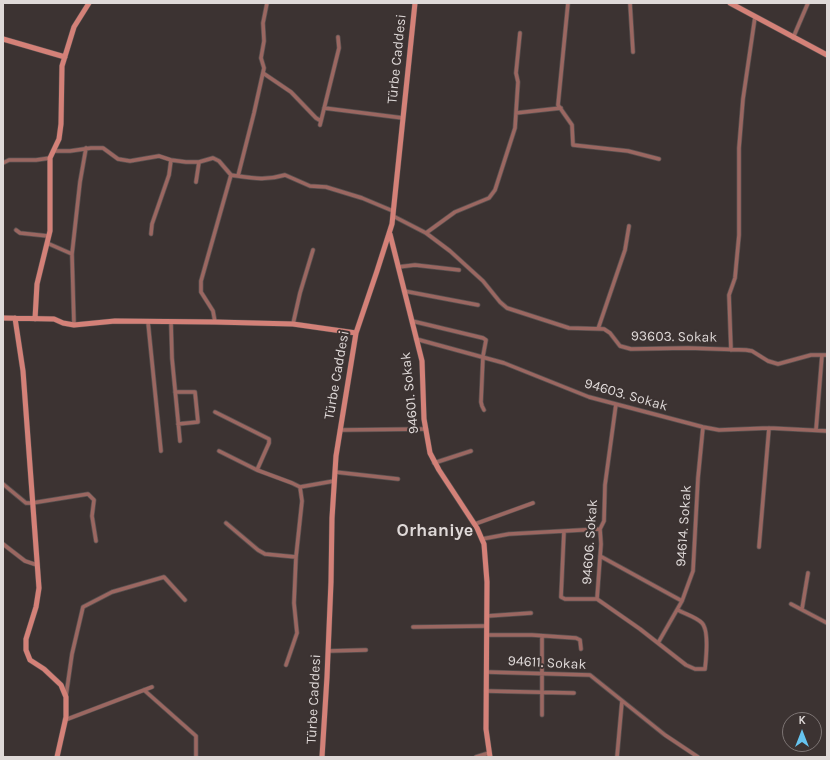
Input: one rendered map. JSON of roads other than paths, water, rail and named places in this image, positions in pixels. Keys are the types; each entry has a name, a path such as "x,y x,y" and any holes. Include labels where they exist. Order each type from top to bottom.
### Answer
{"street":[{"path":"35,319 37,284 50,231 50,158 60,140 62,66 74,27 89,3"},
{"path":"238,176 263,74 264,68 261,58 264,41 263,23 267,3"},
{"name":"Türbe Caddesi","path":"322,757 331,582 334,481 340,430 356,333 389,233 393,213 415,3"},
{"path":"568,3 558,105 572,125 573,145 628,151 659,159"},
{"path":"630,3 633,52"},
{"path":"730,3 827,55"},
{"path":"793,38 808,3"},
{"path":"731,350 729,295 735,278 739,235 739,148 744,92 755,17"},
{"path":"426,234 455,212 489,198 496,190 515,128 518,82 516,73 520,33"},
{"path":"263,74 291,92 320,123 339,48 338,37"},
{"path":"3,40 65,57"},
{"path":"324,108 402,118"},
{"path":"516,112 561,108"},
{"path":"74,325 72,254 80,182 86,148"},
{"path":"53,151 103,148 118,159 130,161 159,156 170,160 199,162 213,158 219,161 231,175 201,281 201,292 213,311 215,322"},
{"path":"3,163 9,160 36,160 50,158"},
{"path":"151,234 152,224 169,175 170,160"},
{"path":"196,182 199,162"},
{"name":"93603. Sokak","path":"231,175 260,179 273,179 285,175 310,186 326,187 362,198 393,213 457,256 483,281 500,302 507,308 570,328 598,329 608,331 620,346 631,349 742,349 752,351 768,361 778,364 811,355 827,355"},
{"path":"598,329 625,250 629,226"},
{"path":"16,230 20,233 48,236"},
{"name":"94601. Sokak","path":"389,233 422,366 426,429 430,453 434,463 475,524 485,550 487,582 487,738 490,755 476,757"},
{"path":"47,243 72,254"},
{"path":"293,324 300,293 313,250"},
{"path":"398,266 415,265 459,270"},
{"path":"404,291 478,306"},
{"path":"3,318 54,319 63,323 74,325 115,321 293,324 356,333"},
{"path":"15,318 23,371 38,588 36,607 26,639 26,650 30,660 44,669 61,685 66,697"},
{"path":"412,321 485,339 481,404 484,410"},
{"path":"148,322 161,451"},
{"path":"171,322 172,358 180,441"},
{"name":"94603. Sokak","path":"416,339 483,356 520,368 574,391 616,404 703,427 720,430 769,428 827,431"},
{"path":"816,430 822,355"},
{"path":"175,392 195,392 198,422 178,424"},
{"name":"94606. Sokak","path":"616,404 605,485 604,521 600,529 601,538 597,600 631,622 690,668 705,669 705,627 698,621 678,610"},
{"path":"215,412 269,439 269,443 257,470"},
{"name":"94614. Sokak","path":"658,643 678,610 691,578 694,566 698,478 703,427"},
{"path":"758,547 769,428"},
{"path":"340,430 426,429"},
{"path":"219,450 257,470 300,487 334,481"},
{"path":"434,463 471,451"},
{"path":"335,472 398,480"},
{"path":"3,484 26,503 88,494 94,500 92,516 96,541"},
{"path":"286,665 297,633 294,603 296,557 302,501 300,487"},
{"path":"475,524 533,503"},
{"path":"226,523 258,550 265,554 296,557"},
{"path":"482,539 509,534 600,529"},
{"path":"564,531 561,597 565,599 597,600"},
{"path":"3,544 24,561 37,565"},
{"path":"600,556 682,601"},
{"path":"802,609 808,573"},
{"path":"57,757 65,720 66,697 72,654 83,607 112,592 164,577 185,600"},
{"path":"791,604 827,623"},
{"path":"487,616 531,613"},
{"path":"413,627 486,626"},
{"path":"487,635 576,638 580,640 582,649"},
{"path":"542,636 542,715"},
{"path":"328,651 366,650"},
{"name":"94611. Sokak","path":"487,672 593,676 665,735 698,757"},
{"path":"65,720 152,687"},
{"path":"144,690 196,736 196,757"},
{"path":"486,690 574,693"},
{"path":"617,757 622,701"}],"district":[{"name":"Orhaniye","path":"435,531"}]}
